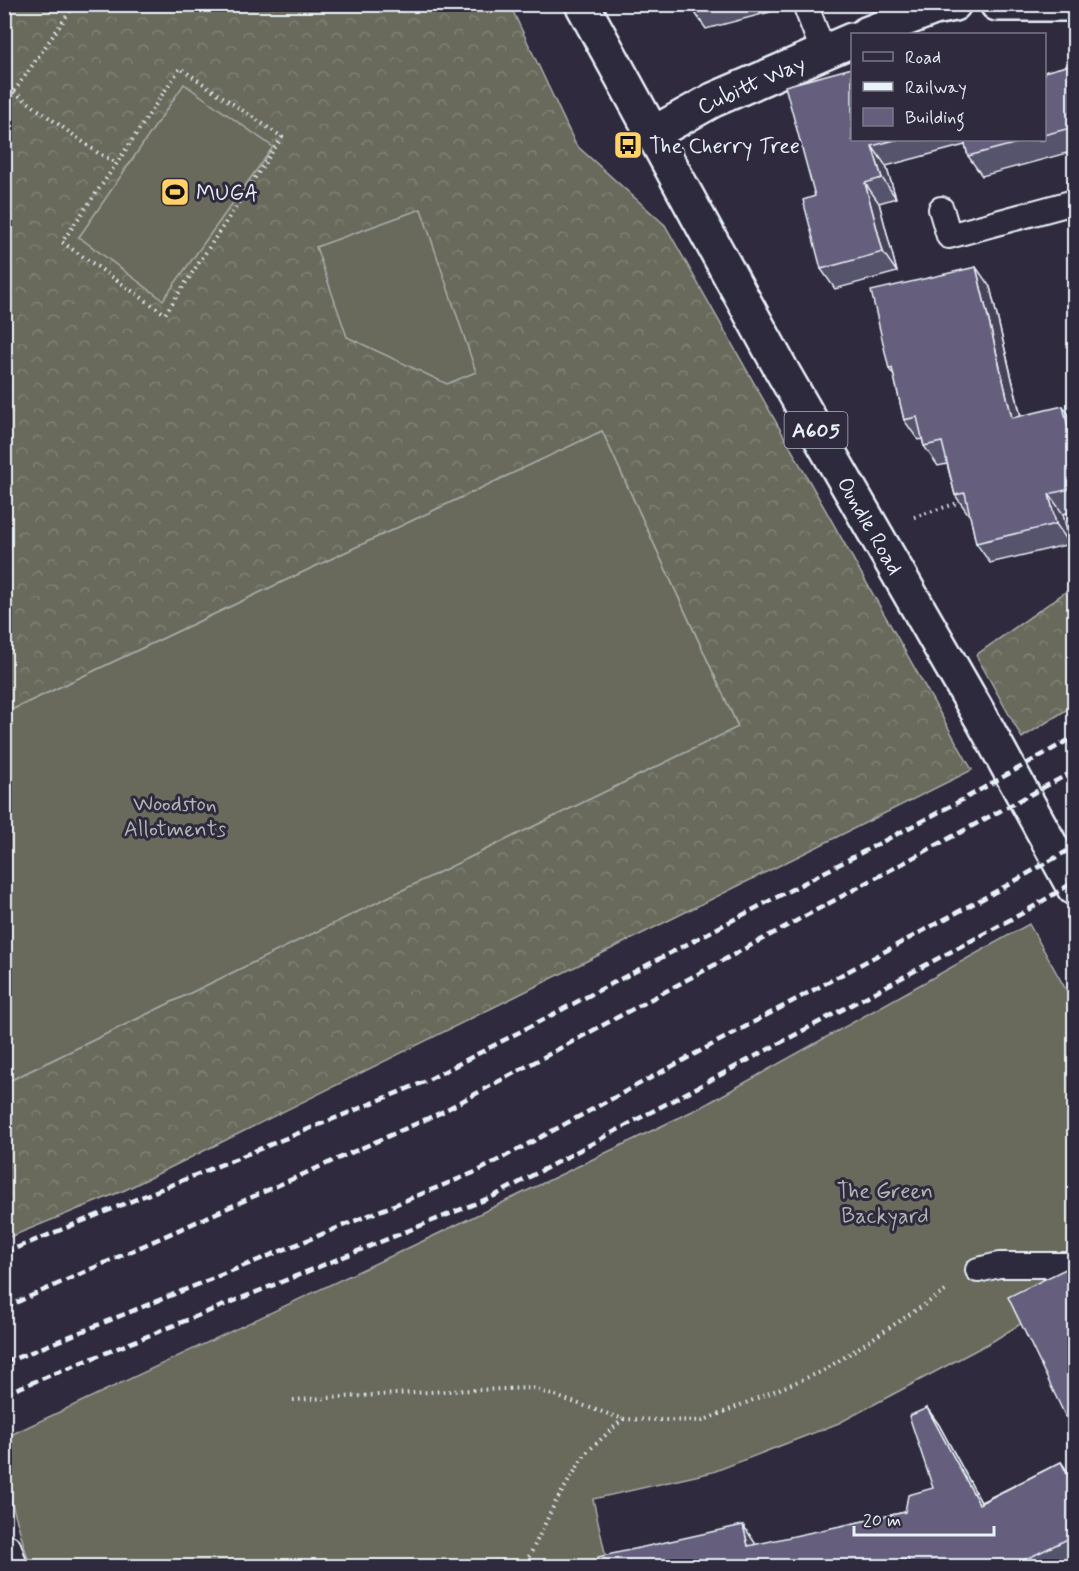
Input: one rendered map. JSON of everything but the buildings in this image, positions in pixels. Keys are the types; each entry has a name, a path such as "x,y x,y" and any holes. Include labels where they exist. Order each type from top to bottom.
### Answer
{"main road":[{"name":"Oundle Road","path":"582,4 781,369 984,723 1074,888"},
{"path":"869,33 934,8 954,4"},
{"path":"997,4 1073,4"},
{"name":"Cubitt Way","path":"652,134 713,100 851,40"}],"lane":[{"path":"805,4 822,51"},
{"path":"941,209 949,236 1074,202"},
{"path":"978,1270 999,1265 1074,1264"},
{"path":"4,1545 9,1548 15,1566"}],"path":[{"path":"4,106 75,4"},
{"path":"180,68 282,137 165,315 62,242 117,163 180,68"},
{"path":"14,92 99,153 117,163"},
{"path":"913,518 965,501"},
{"path":"293,1400 447,1390 532,1389 623,1419 702,1421 823,1371 978,1270"},
{"path":"521,1566 530,1555 555,1503 586,1453 623,1419"}],"green space":[{"path":"5,5 510,5 576,145 665,225 972,770 125,1190 5,1239 5,1083 738,727 602,431 5,713"},
{"name":"MUGA","path":"184,84 273,147 163,300 79,237"},
{"path":"421,209 476,372 447,384 347,337 316,247"},
{"name":"Woodston Allotments","path":"602,431 738,727 5,1083 5,713"},
{"path":"1074,586 1074,705 1022,738 976,655"},
{"name":"The Green Backyard","path":"1029,924 1074,1004 1074,1291 993,1341 839,1423 713,1472 593,1499 608,1566 30,1566 5,1480 4,1438 423,1241 703,1106"}],"railway":[{"path":"4,1253 424,1082 962,800 1074,737"},
{"path":"4,1308 440,1113 1074,771"},
{"path":"4,1363 478,1171 1074,847"},
{"path":"4,1394 494,1196 1021,914 1074,882"}],"place":[{"name":"The Cherry Tree","path":"628,145"},
{"name":"MUGA","path":"175,192"}]}
